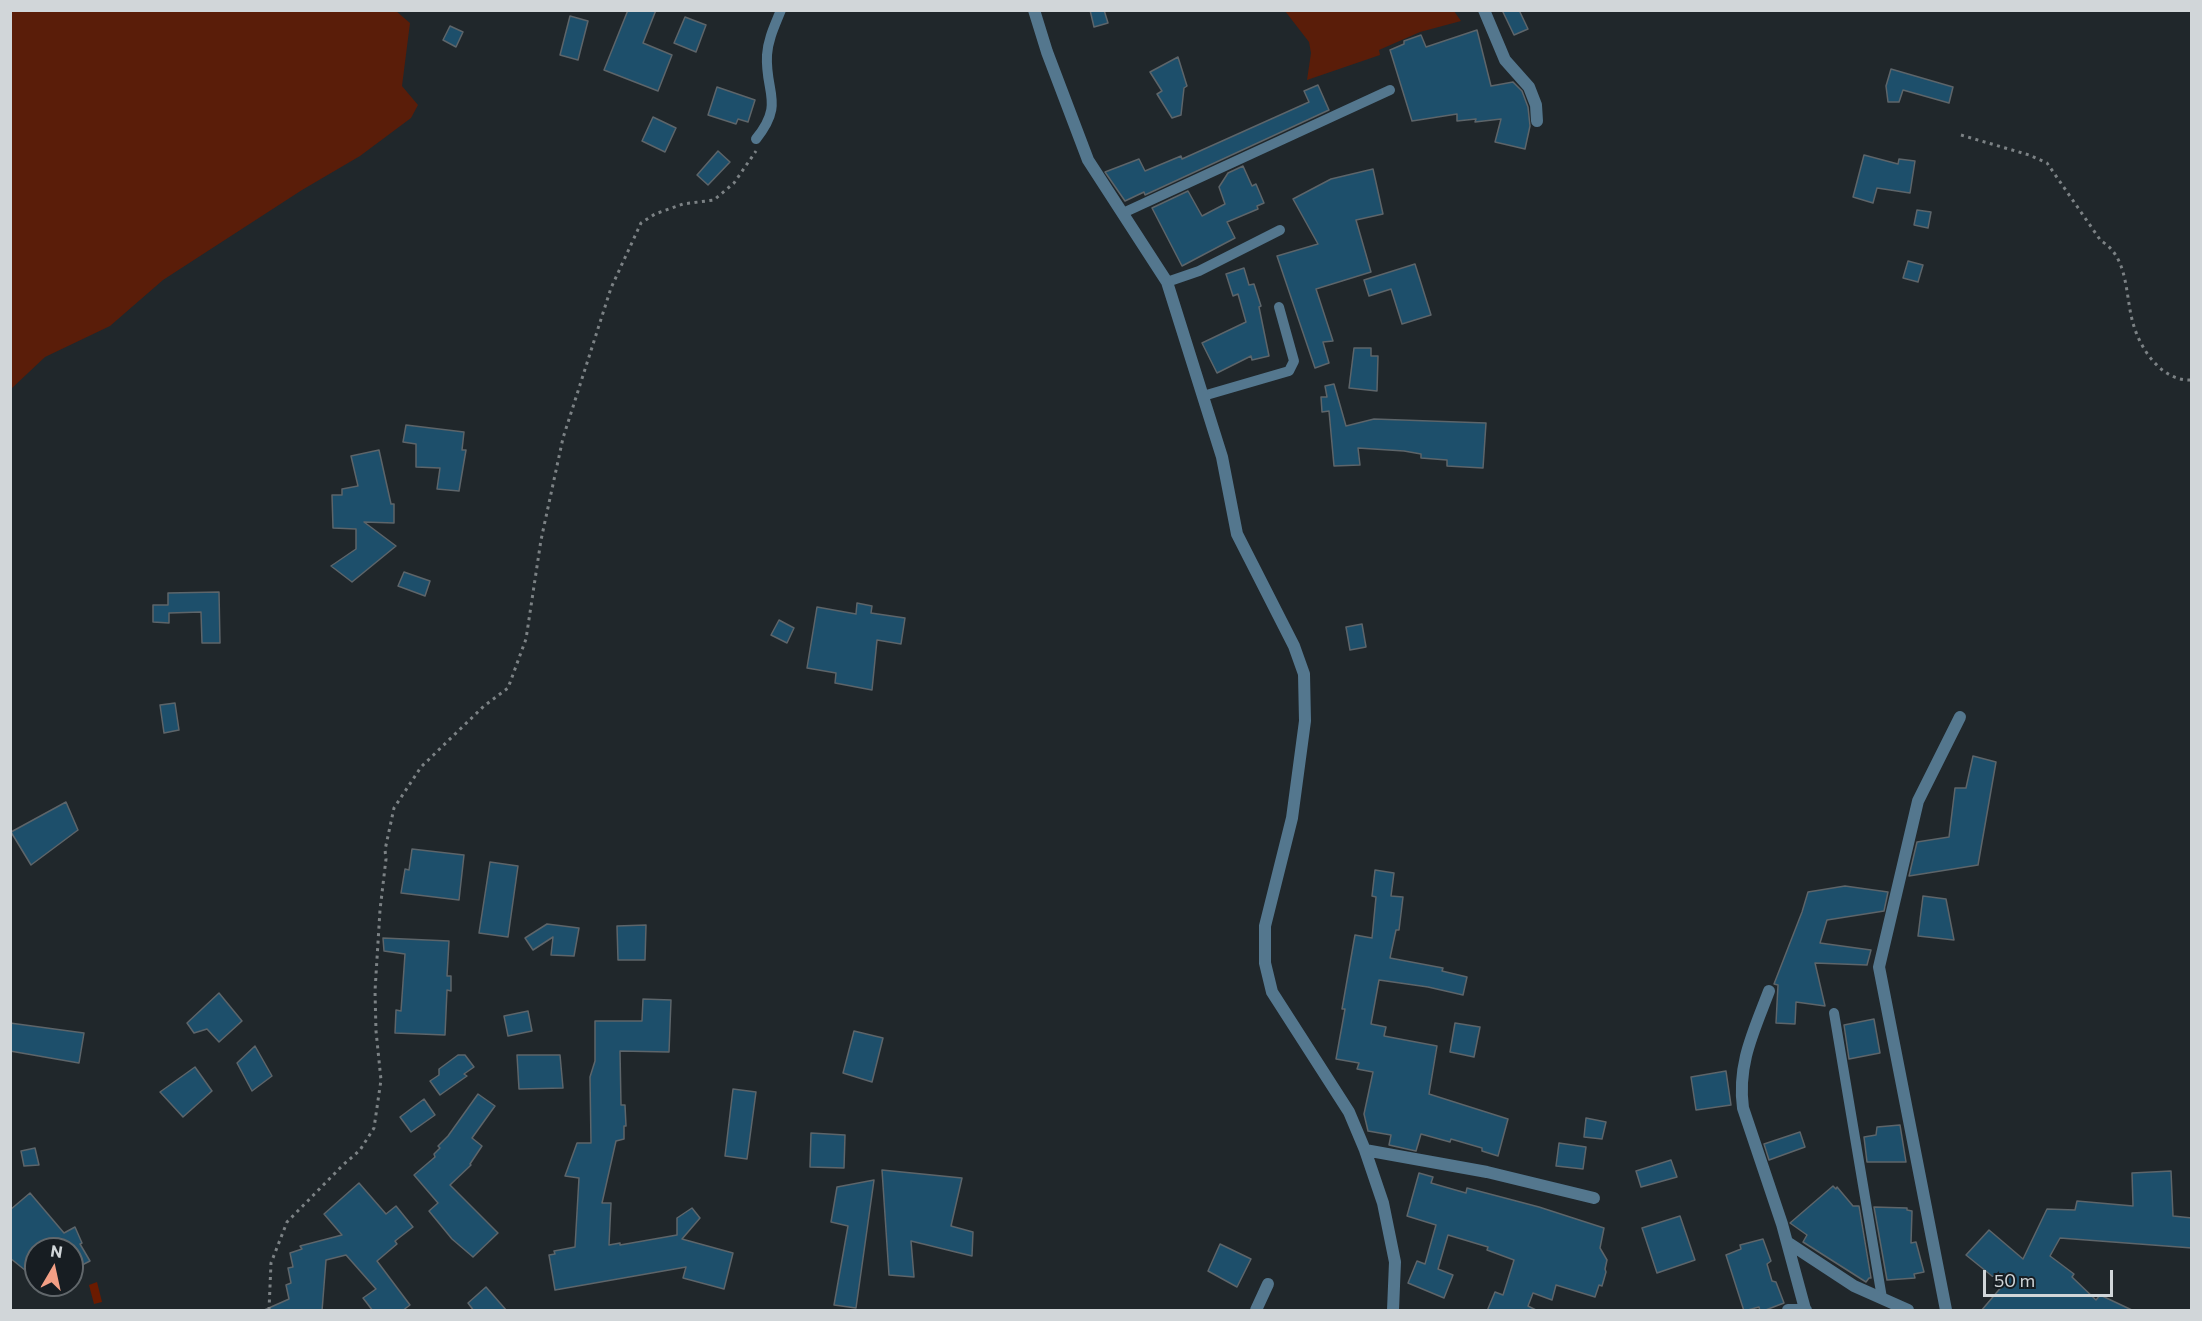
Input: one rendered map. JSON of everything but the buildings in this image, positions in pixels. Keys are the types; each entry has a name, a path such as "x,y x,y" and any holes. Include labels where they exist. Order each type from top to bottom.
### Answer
{"street":[{"path":"1034,10 1047,52 1088,160 1167,282 1222,457 1237,534 1294,646 1304,674 1305,721 1292,818 1265,926 1265,963 1272,992 1349,1112 1365,1150 1383,1203 1395,1263 1393,1311"},
{"path":"1484,10 1505,60 1529,87 1536,105 1537,121"},
{"path":"1946,1311 1879,967 1918,801 1960,717"},
{"path":"1769,991 1743,1059 1740,1088 1743,1108 1787,1242 1805,1310 1788,1311"},
{"path":"1365,1150 1487,1172 1594,1197"},
{"path":"1787,1242 1854,1286 1908,1311"},
{"path":"1256,1311 1268,1284"}],"lane":[{"path":"756,140 766,127 771,114 773,103 767,57 781,10"},
{"path":"1123,213 1390,90"},
{"path":"1167,282 1199,272 1280,230"},
{"path":"1203,396 1289,371 1294,361 1279,307"},
{"path":"1834,1012 1882,1298"}],"path":[{"path":"1961,135 2048,163 2101,240 2111,247 2126,281 2133,324 2145,351 2164,373 2192,380"},
{"path":"269,1311 272,1263 287,1222 360,1150 374,1128 381,1080 375,991 380,910 385,850 394,808 421,767 484,706 508,688 526,639 541,540 563,438 611,288 641,223 655,214 683,204 714,200 734,183 748,165 756,152 756,140"}],"shaded area":[{"path":"11,11 396,11 410,23 402,86 418,105 411,118 360,156 302,190 163,280 110,326 45,357 11,389"},
{"path":"1285,11 1454,11 1461,21 1420,32 1379,50 1380,55 1307,80 1311,53 1309,42"},
{"path":"97,1282 102,1302 94,1304 89,1285"}]}
